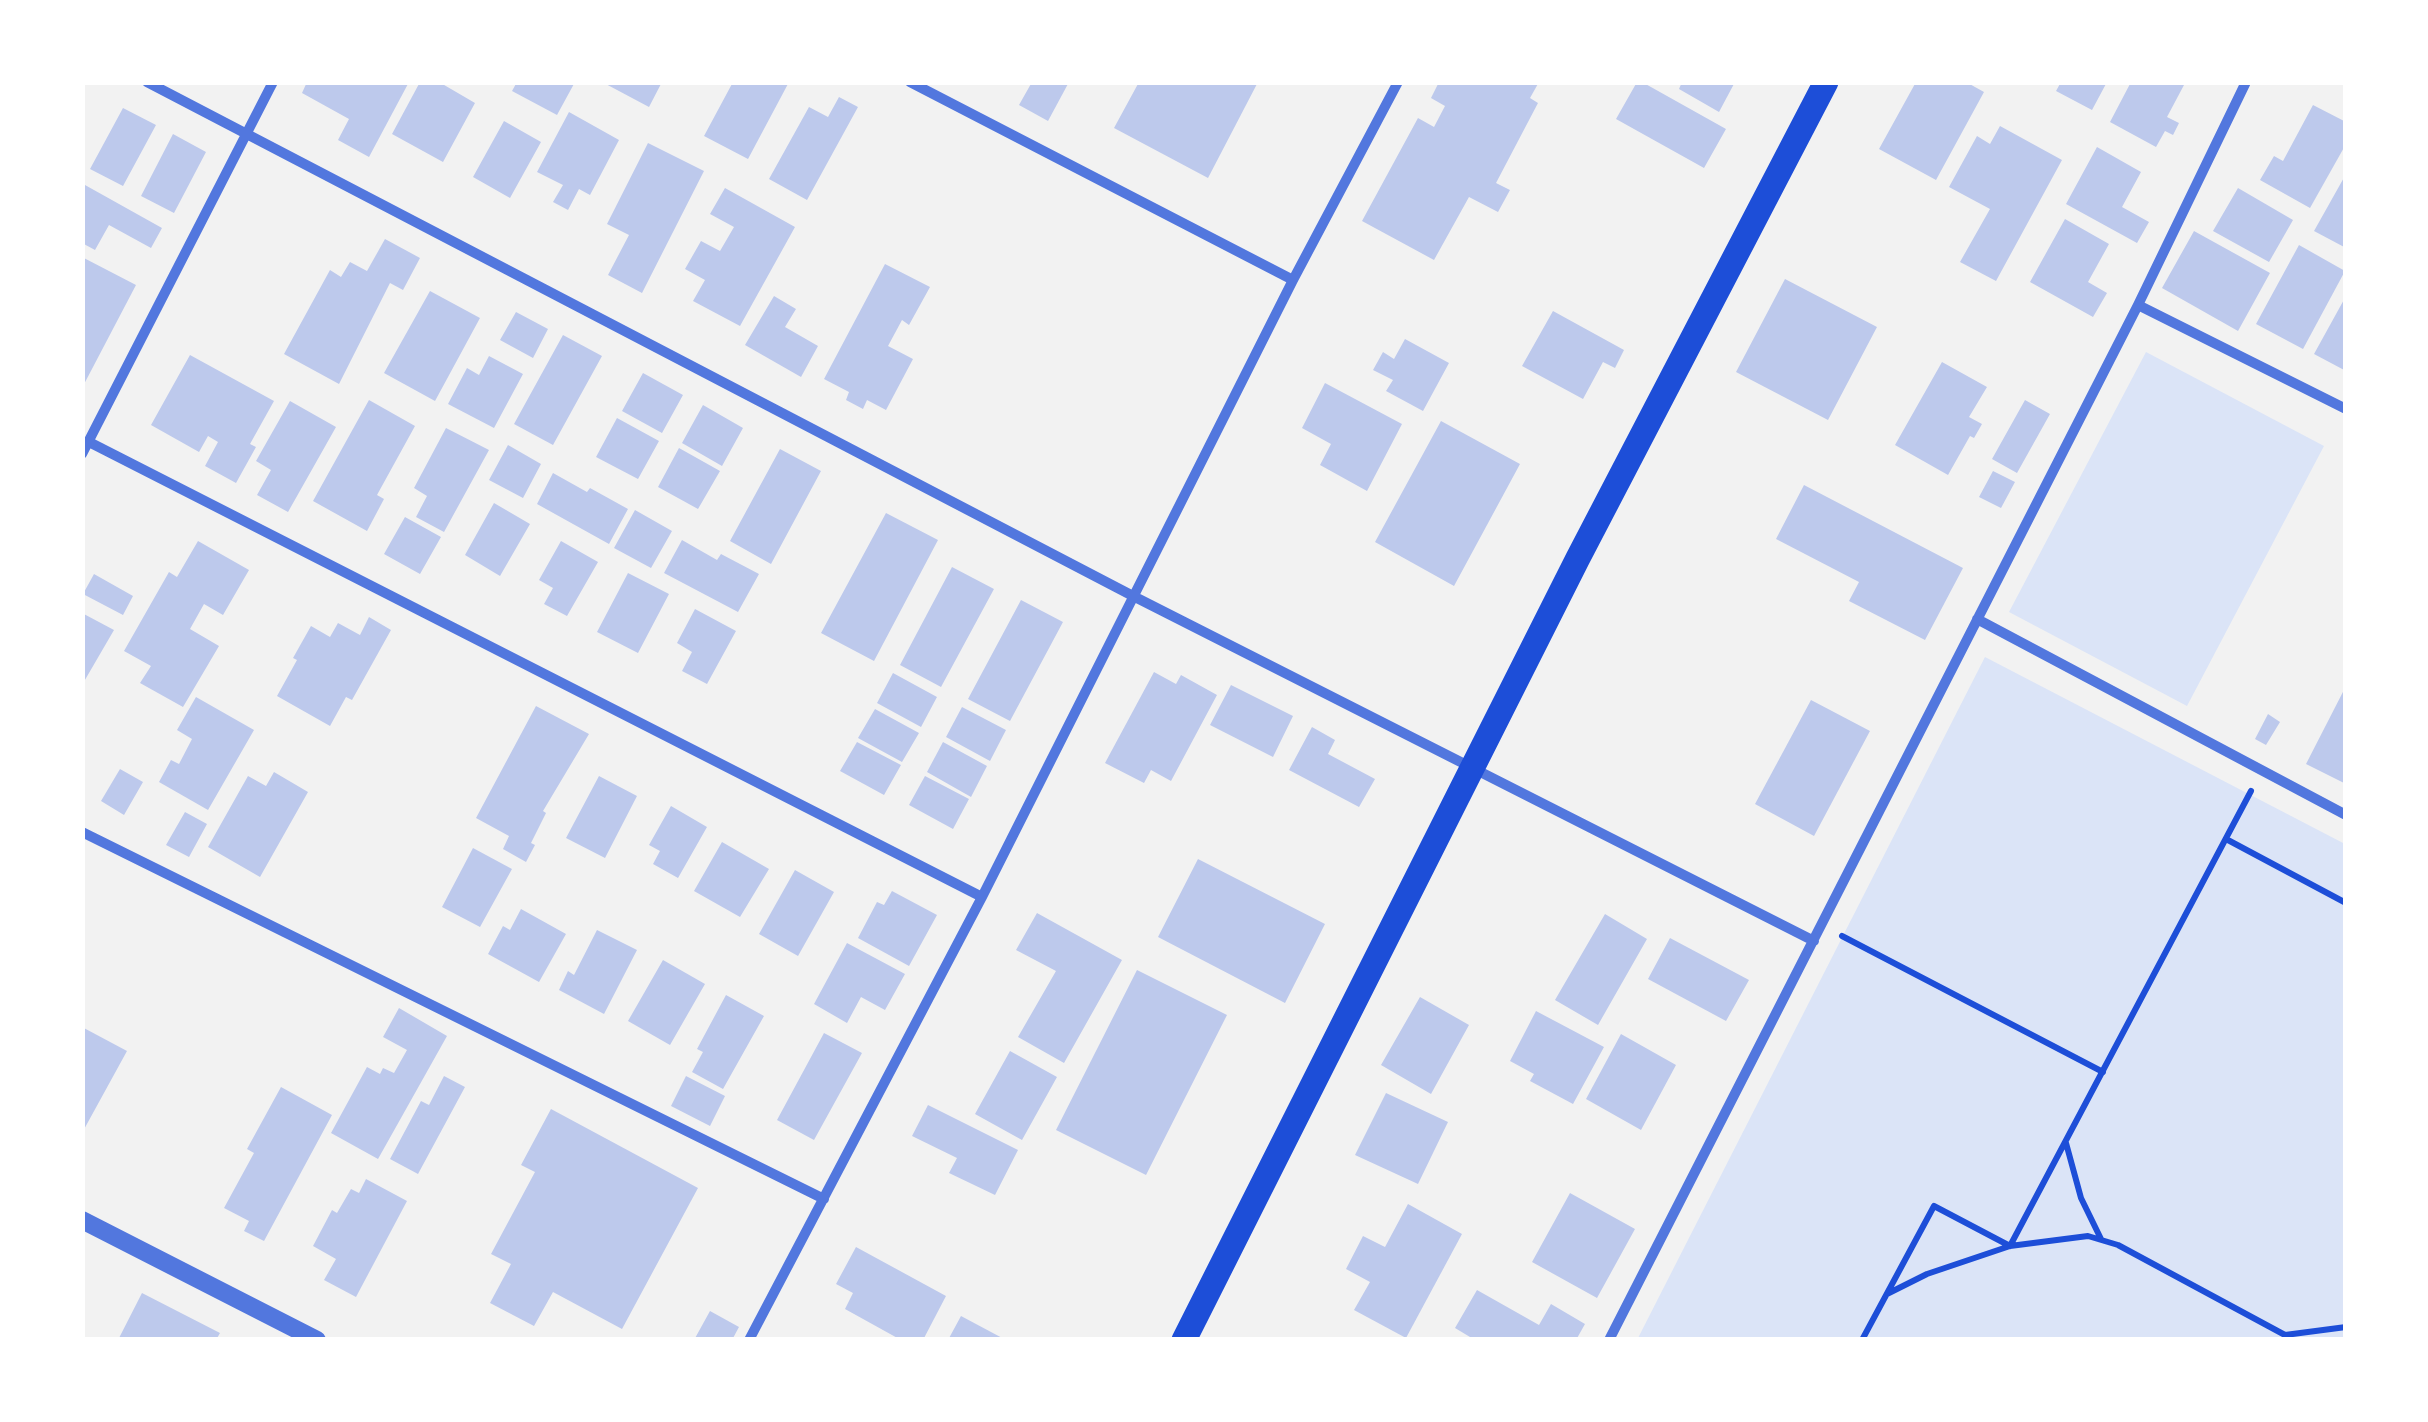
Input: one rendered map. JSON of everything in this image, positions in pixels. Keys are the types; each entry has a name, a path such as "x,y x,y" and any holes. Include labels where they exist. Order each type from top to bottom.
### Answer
{"main road":[{"path":"1184,1340 1587,540 1826,82"}],"street":[{"path":"148,82 1133,596 1814,941"},
{"path":"82,454 273,82"},
{"path":"910,82 1294,280"},
{"path":"749,1340 982,898 1398,82"},
{"path":"1608,1340 2138,305 2246,82"},
{"path":"2138,305 2346,410"},
{"path":"88,442 982,898"},
{"path":"1977,619 2346,815"},
{"path":"82,832 824,1198"},
{"path":"82,1220 297,1335 317,1340"}],"path":[{"path":"2010,1246 2261,772"},
{"path":"2226,839 2346,902"},
{"path":"1821,925 2103,1072"},
{"path":"2065,1142 2081,1198 2101,1240"},
{"path":"1862,1340 1934,1206 2010,1246"},
{"path":"1886,1295 1927,1274 2010,1246 2088,1236 2118,1244 2285,1335 2303,1336 2346,1327"}],"shaded area":[{"path":"2146,352 2324,446 2187,706 2009,612"},
{"path":"1985,657 2345,844 2345,1339 1637,1340"}],"building":[{"path":"307,82 409,82 369,157 338,140 349,119 302,93"},
{"path":"420,82 439,82 475,103 443,162 392,134"},
{"path":"517,82 575,82 557,115 512,91"},
{"path":"602,82 662,82 649,107"},
{"path":"733,82 789,82 748,159 704,136"},
{"path":"1032,82 1069,82 1048,121 1019,105"},
{"path":"1139,82 1258,82 1208,178 1114,128"},
{"path":"1439,82 1539,82 1530,98 1538,103 1496,183 1510,190 1498,212 1469,197 1434,260 1362,221 1418,118 1434,127 1445,106 1431,98"},
{"path":"1637,82 1726,129 1704,168 1616,119"},
{"path":"1682,82 1735,82 1719,112 1679,89"},
{"path":"1916,82 1966,82 1984,92 1936,180 1879,149"},
{"path":"2061,82 2107,82 2092,110 2056,91"},
{"path":"2131,82 2184,85 2167,117 2179,123 2173,135 2165,131 2156,147 2110,122"},
{"path":"839,97 858,107 807,200 769,179 809,107 828,117"},
{"path":"2313,105 2346,122 2346,144 2310,208 2260,180 2274,156 2283,161"},
{"path":"123,108 156,125 123,186 90,169"},
{"path":"569,112 619,140 590,195 579,189 568,210 553,202 563,185 537,172"},
{"path":"504,121 541,142 510,198 473,177"},
{"path":"2000,126 2062,160 1996,281 1960,262 1990,209 1949,187 1977,136 1990,144"},
{"path":"173,134 206,152 174,213 141,196"},
{"path":"648,143 704,171 642,293 608,275 629,235 607,224"},
{"path":"2097,147 2141,172 2122,207 2149,222 2137,243 2066,204"},
{"path":"2346,174 2346,248 2314,231"},
{"path":"85,185 162,228 151,248 109,225 95,250 82,243"},
{"path":"725,188 795,227 740,326 693,301 705,280 685,269 701,241 720,251 734,227 710,214"},
{"path":"2238,188 2293,220 2269,262 2213,231"},
{"path":"2065,219 2109,244 2088,282 2107,293 2093,317 2030,282"},
{"path":"2194,231 2270,273 2238,331 2162,288"},
{"path":"385,239 420,258 403,290 390,283 339,384 284,354 330,270 341,277 350,262 367,271"},
{"path":"2299,245 2345,271 2303,349 2256,324"},
{"path":"82,257 136,285 82,388"},
{"path":"885,264 930,287 909,325 902,320 888,346 913,359 886,410 867,400 863,409 846,400 849,392 824,379"},
{"path":"1785,279 1877,327 1828,420 1736,372"},
{"path":"430,291 480,318 435,401 384,373"},
{"path":"774,296 796,309 785,327 818,346 801,377 745,345"},
{"path":"2346,296 2346,371 2314,354"},
{"path":"1553,311 1624,350 1615,368 1603,362 1583,399 1522,366"},
{"path":"516,312 548,329 533,358 500,340"},
{"path":"563,335 602,356 553,445 514,424"},
{"path":"1405,339 1449,363 1423,411 1386,391 1393,380 1373,370 1383,352 1394,359"},
{"path":"190,355 274,401 250,444 256,447 236,483 205,466 218,442 208,436 199,452 151,425"},
{"path":"489,356 523,374 494,428 448,404 467,368 479,375"},
{"path":"1942,362 1987,387 1969,417 1982,424 1974,438 1970,436 1948,475 1895,445"},
{"path":"643,373 683,395 662,433 622,411"},
{"path":"1325,383 1402,424 1367,491 1320,465 1331,444 1302,428"},
{"path":"369,400 415,426 377,495 384,499 367,531 313,501"},
{"path":"2025,400 2050,414 2017,473 1992,459"},
{"path":"290,401 336,427 288,512 257,495 271,470 256,461"},
{"path":"703,405 743,428 722,466 682,443"},
{"path":"617,418 659,441 638,479 596,457"},
{"path":"1441,421 1520,464 1454,586 1375,542"},
{"path":"446,428 489,450 444,532 416,517 427,496 414,488"},
{"path":"508,445 541,464 523,498 489,480"},
{"path":"679,448 720,471 698,509 658,487"},
{"path":"780,449 821,471 771,564 730,541"},
{"path":"1993,471 2015,482 2001,508 1979,497"},
{"path":"553,473 628,509 609,544 537,504"},
{"path":"1804,485 1963,568 1925,640 1849,601 1859,582 1776,539"},
{"path":"494,503 530,524 500,576 465,555"},
{"path":"635,510 672,531 651,568 614,548"},
{"path":"886,513 938,540 874,661 821,633"},
{"path":"405,517 441,537 420,574 384,554"},
{"path":"682,540 717,560 721,554 759,574 738,612 664,573"},
{"path":"198,541 249,570 223,615 204,604 190,629 219,646 183,707 140,683 151,666 124,651 169,572 177,577"},
{"path":"561,541 598,562 567,616 544,604 553,588 539,580"},
{"path":"952,567 994,589 941,687 900,665"},
{"path":"628,573 669,594 638,653 597,632"},
{"path":"94,574 133,596 123,615 83,594"},
{"path":"1021,600 1063,622 1010,721 968,699"},
{"path":"695,609 736,631 707,684 682,671 692,652 677,643"},
{"path":"82,613 114,630 82,685"},
{"path":"369,617 391,630 352,700 346,697 330,726 277,696 311,626 330,637 338,623 360,635"},
{"path":"1154,672 1176,684 1181,675 1217,695 1171,781 1151,770 1144,783 1105,763"},
{"path":"893,673 937,697 921,727 877,703"},
{"path":"1231,685 1293,716 1273,757 1210,725"},
{"path":"2346,686 2346,784 2306,764"},
{"path":"196,697 254,730 208,810 159,782 171,760 179,764 192,739 177,730"},
{"path":"1811,700 1870,731 1814,836 1755,804"},
{"path":"536,706 589,734 543,811 546,813 526,862 503,849 509,836 476,818"},
{"path":"962,707 1006,730 990,761 946,737"},
{"path":"875,709 919,733 902,762 858,738"},
{"path":"2268,714 2280,722 2266,745 2255,739"},
{"path":"1312,727 1335,740 1328,754 1375,779 1359,807 1289,770"},
{"path":"857,742 901,765 884,795 840,771"},
{"path":"943,742 987,766 971,797 927,772"},
{"path":"120,769 143,782 124,815 101,801"},
{"path":"274,772 308,792 260,877 208,847 248,776 266,786"},
{"path":"599,776 637,796 605,858 566,838"},
{"path":"925,776 969,799 953,829 909,805"},
{"path":"671,806 707,827 678,878 653,864 660,851 649,845"},
{"path":"185,812 207,824 189,857 166,845"},
{"path":"722,842 769,869 740,917 694,891"},
{"path":"473,848 512,869 480,927 442,907"},
{"path":"1198,859 1325,924 1285,1003 1158,937"},
{"path":"795,870 834,892 798,956 759,934"},
{"path":"892,891 937,915 909,966 858,938 877,902 884,905"},
{"path":"521,909 566,934 539,982 488,954 503,926 510,930"},
{"path":"1037,913 1122,960 1064,1063 1018,1037 1056,971 1016,950"},
{"path":"1605,914 1647,939 1598,1025 1555,1000"},
{"path":"597,930 637,950 604,1014 559,990 568,971 574,975"},
{"path":"1670,938 1749,980 1726,1021 1648,979"},
{"path":"847,943 905,974 885,1010 861,997 847,1023 814,1004"},
{"path":"663,960 705,984 670,1045 628,1021"},
{"path":"1137,970 1227,1015 1146,1175 1056,1130"},
{"path":"726,995 764,1016 723,1089 692,1072 703,1052 697,1049"},
{"path":"1420,997 1469,1025 1431,1094 1381,1065"},
{"path":"399,1008 447,1036 378,1159 331,1133 367,1067 380,1074 383,1068 394,1073 407,1050 383,1037"},
{"path":"1536,1011 1604,1047 1573,1104 1530,1081 1534,1074 1510,1061"},
{"path":"82,1027 127,1051 82,1133"},
{"path":"824,1033 862,1053 814,1140 777,1120"},
{"path":"1621,1034 1676,1065 1641,1130 1586,1099"},
{"path":"1010,1051 1057,1077 1022,1140 975,1114"},
{"path":"444,1076 465,1087 418,1174 390,1159 421,1101 429,1105"},
{"path":"686,1076 725,1096 710,1126 671,1106"},
{"path":"281,1087 332,1115 264,1241 244,1231 249,1221 224,1208 254,1153 247,1149"},
{"path":"1386,1093 1448,1122 1418,1184 1355,1155"},
{"path":"928,1105 1018,1150 995,1195 949,1173 957,1158 912,1136"},
{"path":"551,1109 698,1188 622,1329 553,1292 534,1326 490,1303 511,1264 491,1254 535,1172 521,1165"},
{"path":"366,1179 407,1201 356,1297 324,1280 336,1259 313,1246 332,1210 337,1213 351,1189 359,1193"},
{"path":"1570,1193 1635,1229 1597,1298 1532,1262"},
{"path":"1408,1204 1462,1234 1406,1338 1354,1310 1370,1282 1346,1269 1363,1236 1385,1247"},
{"path":"856,1247 946,1296 923,1340 901,1340 845,1309 853,1293 836,1284"},
{"path":"1477,1290 1539,1325 1551,1304 1585,1324 1576,1340 1475,1340 1455,1328"},
{"path":"142,1293 220,1333 216,1340 118,1340"},
{"path":"710,1311 739,1327 732,1340 694,1340"},
{"path":"961,1316 1006,1340 948,1340"}]}
